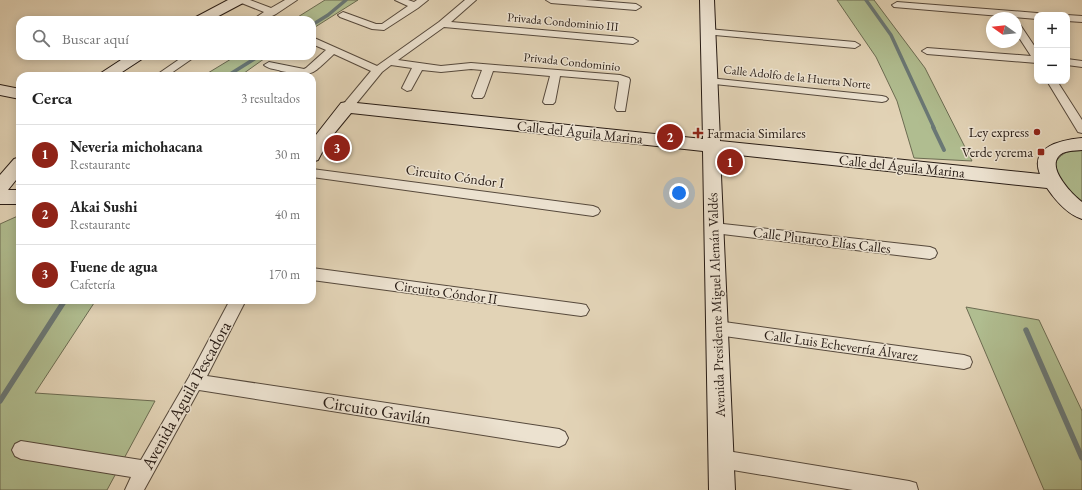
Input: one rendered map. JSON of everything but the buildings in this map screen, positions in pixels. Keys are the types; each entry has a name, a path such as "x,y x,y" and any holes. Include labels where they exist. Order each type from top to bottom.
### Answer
{"street":[{"path":"208,16 238,0"},
{"path":"242,0 273,12"},
{"path":"265,16 292,0"},
{"path":"400,0 419,3"},
{"path":"317,139 347,107 378,70 442,24 470,0"},
{"name":"Privada Condominio III","path":"551,0 636,7"},
{"name":"Avenida Presidente Miguel Alemán Valdés","path":"707,0 722,490"},
{"path":"343,14 379,27 384,27 419,3"},
{"path":"897,5 994,12"},
{"path":"1022,14 1034,16"},
{"path":"1070,18 1082,19"},
{"name":"Privada Condominio III","path":"442,24 633,41"},
{"path":"708,32 855,45"},
{"path":"1022,35 1034,54"},
{"path":"316,42 378,70"},
{"path":"269,65 305,72 310,70 333,49"},
{"path":"927,51 1034,59"},
{"path":"112,72 131,60"},
{"path":"166,72 185,60"},
{"name":"Privada Condominio","path":"389,62 441,69 460,66 489,67 623,79 625,80 621,108"},
{"path":"1070,62 1082,64"},
{"path":"407,88 419,66"},
{"path":"478,96 489,67"},
{"path":"549,102 556,72"},
{"name":"Calle Adolfo de la Huerta Norte","path":"709,81 882,99"},
{"path":"1054,84 1082,129"},
{"path":"0,90 16,93"},
{"name":"Calle del Águila Marina","path":"347,107 711,147 1051,182"},
{"path":"1082,144 1062,146 1053,152 1047,160 1047,170 1051,182 1061,195 1082,212"},
{"path":"0,188 16,169"},
{"name":"Circuito Cóndor I","path":"316,174 594,211"},
{"path":"0,197 16,197"},
{"name":"Calle Plutarco Elías Calles","path":"714,228 930,253"},
{"name":"Circuito Cóndor II","path":"316,275 580,310"},
{"name":"Avenida Aguila Pescadora","path":"134,490 195,382 236,304"},
{"name":"Calle Luis Echeverría Álvarez","path":"717,328 964,362"},
{"name":"Circuito Gavilán","path":"195,382 559,438"},
{"path":"21,450 145,470"},
{"path":"721,459 909,490"}],"green space":[{"path":"325,0 358,0 316,26 316,16 299,16"},
{"path":"837,0 874,0 925,68 972,161 914,158 897,101 876,57"},
{"path":"229,60 262,60 246,72 210,72"},
{"path":"1082,148 1082,206 1057,178 1055,169 1058,159 1066,153"},
{"path":"16,217 16,304 93,304 35,393 155,401 107,490 0,490 0,224"},
{"path":"966,307 1039,320 1082,411 1082,490 1044,490"}],"waterway":[{"path":"316,22 346,0"},
{"path":"866,0 891,35 934,128"},
{"path":"233,72 253,60"},
{"path":"933,127 944,150"},
{"path":"0,401 62,304"},
{"path":"1026,330 1082,458"}],"place":[{"name":"Ley express","path":"1037,132"},
{"name":"Farmacia Similares","path":"698,133"},
{"name":"Akai Sushi","path":"670,137"},
{"name":"Fuene de agua","path":"337,148"},
{"name":"Verde ycrema","path":"1041,152"},
{"name":"Neveria michohacana","path":"730,162"}]}
